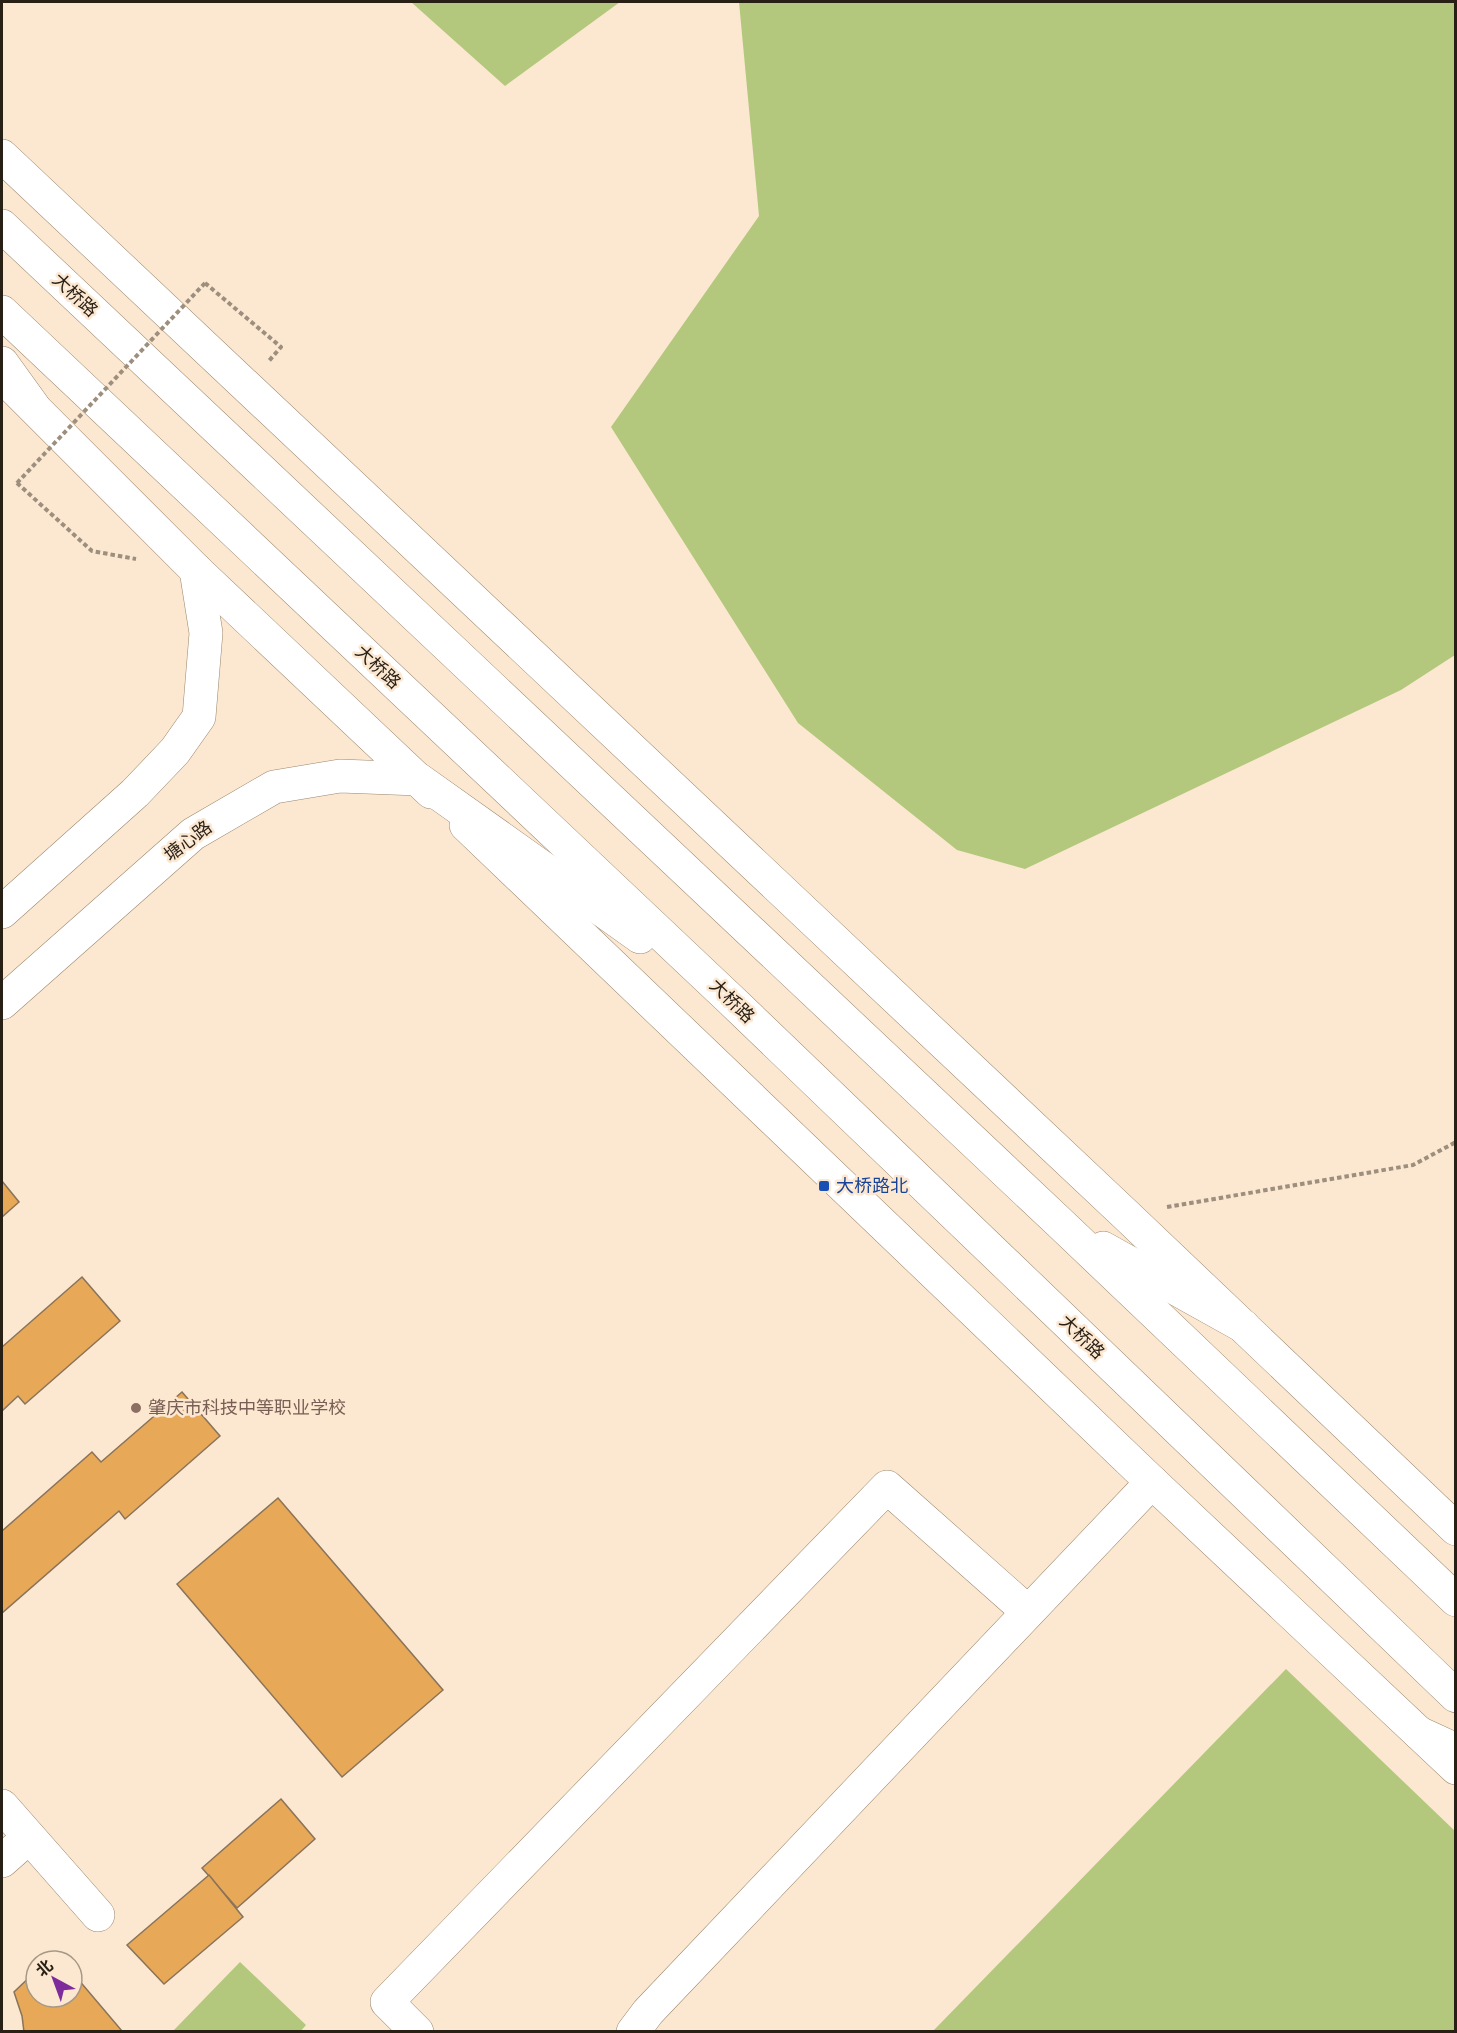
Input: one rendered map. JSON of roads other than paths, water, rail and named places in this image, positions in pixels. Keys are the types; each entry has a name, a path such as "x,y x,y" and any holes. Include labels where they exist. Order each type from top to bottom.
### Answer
{"street":[{"path":"2,156 1243,1326 1455,1529"},
{"name":"大桥路","path":"2,226 1061,1224 1455,1600"},
{"name":"大桥路","path":"2,312 731,1000 1455,1696"},
{"path":"2,363 33,406"},
{"path":"2,376 196,570 1455,1768"},
{"path":"2,912 135,793 175,751 199,717 206,633 196,570"},
{"name":"塘心路","path":"2,1003 193,834 273,787 340,776 418,779"},
{"path":"418,779 731,1000"},
{"path":"1061,1224 1243,1326"},
{"path":"633,2031 1152,1482"},
{"path":"417,2031 387,2002 888,1487 1028,1612"},
{"path":"1419,1733 1455,1750"},
{"path":"2,1806 98,1915"},
{"path":"2,1861 29,1837"}],"place":[{"name":"大桥路北","path":"824,1186"},
{"name":"肇庆市科技中等职业学校","path":"136,1408"}]}
